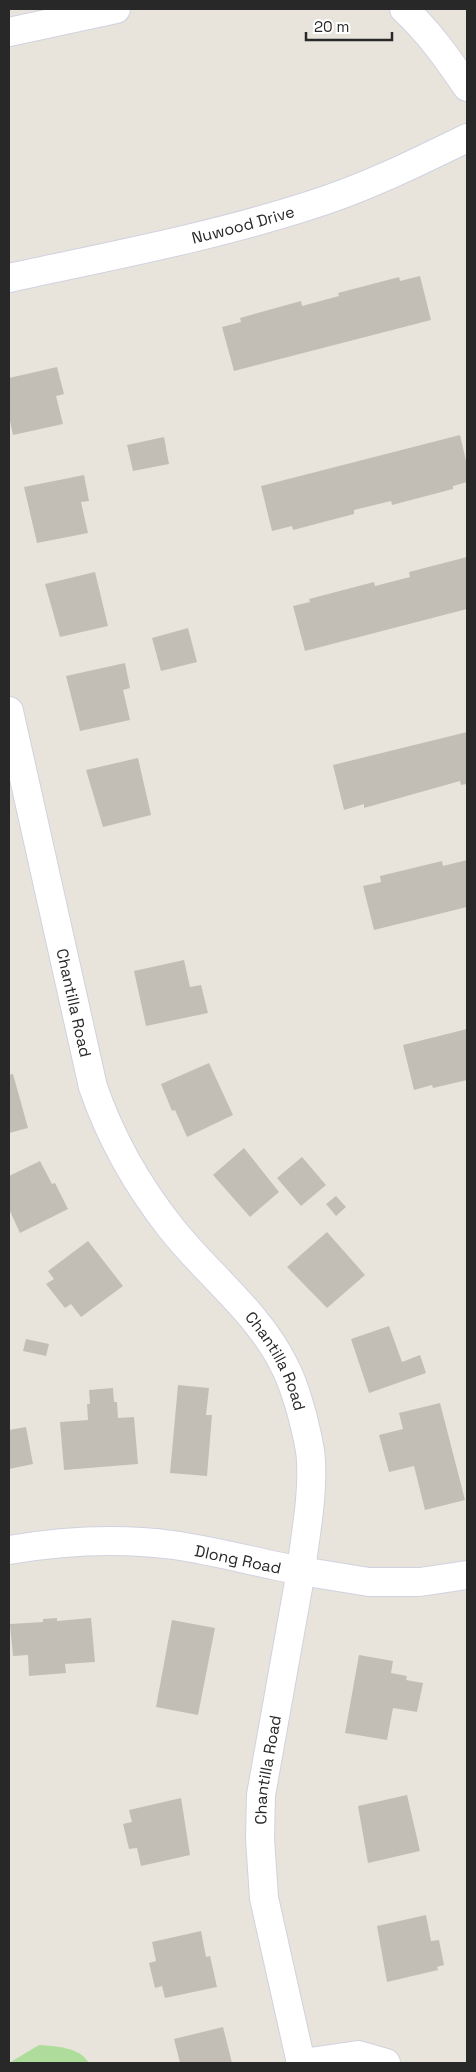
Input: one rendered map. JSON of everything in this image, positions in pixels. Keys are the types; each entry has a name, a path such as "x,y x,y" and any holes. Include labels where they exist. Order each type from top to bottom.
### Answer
{"street":[{"path":"9,32 116,9"},
{"path":"404,9 418,21 448,58 467,87"},
{"name":"Nuwood Drive","path":"9,278 228,230 313,205 397,172 467,138"},
{"name":"Chantilla Road","path":"9,711 93,1087 105,1121 124,1160 145,1194 172,1230 261,1329 284,1364 296,1394 311,1462 310,1498 301,1571 261,1795 260,1839 264,1898 302,2063"},
{"name":"Dlong Road","path":"9,1550 45,1544 112,1541 173,1545 301,1571 369,1582 420,1582 467,1576"},
{"path":"302,2063 358,2055 386,2063"}],"green space":[{"path":"39,2045 67,2048 80,2054 89,2063 9,2063"}],"building":[{"path":"420,276 431,320 234,371 222,327 241,322 240,318 301,301 302,306 339,296 338,293 399,277 400,281"},
{"path":"57,367 64,394 56,396 63,424 13,435 9,416 9,378"},
{"path":"460,435 467,465 467,482 453,486 453,489 392,505 391,501 354,510 354,514 293,530 292,526 272,531 261,486"},
{"path":"164,437 169,464 133,471 127,445"},
{"path":"84,475 89,501 81,502 88,533 37,543 24,487"},
{"path":"467,557 467,609 305,651 293,606 310,602 309,599 374,582 375,586 410,577 409,572"},
{"path":"95,572 108,626 60,637 45,584"},
{"path":"188,628 197,662 161,671 152,638"},
{"path":"125,663 130,688 123,690 130,720 80,731 66,676"},
{"path":"467,732 467,784 461,785 460,781 364,808 364,804 344,810 333,765"},
{"path":"138,758 151,815 103,827 86,770"},
{"path":"467,860 467,907 374,930 363,886 381,882 380,876 442,861 443,866"},
{"path":"184,960 190,987 201,985 208,1013 146,1026 134,971"},
{"path":"467,1029 467,1080 433,1088 432,1085 414,1090 403,1045"},
{"path":"209,1063 233,1115 187,1137 175,1110 172,1111 161,1084"},
{"path":"13,1074 28,1128 9,1133 9,1075"},
{"path":"244,1148 279,1192 250,1217 213,1175"},
{"path":"302,1157 326,1185 301,1206 277,1178"},
{"path":"40,1161 52,1184 55,1183 68,1209 20,1233 9,1209 9,1176"},
{"path":"336,1196 346,1207 336,1216 326,1204"},
{"path":"327,1232 365,1275 327,1308 287,1267"},
{"path":"88,1241 123,1286 81,1317 71,1304 65,1308 46,1284 54,1279 48,1271"},
{"path":"389,1326 402,1362 420,1355 426,1373 369,1393 351,1339"},
{"path":"26,1339 49,1344 46,1356 23,1351"},
{"path":"178,1385 209,1388 206,1415 212,1415 207,1476 170,1473"},
{"path":"113,1388 114,1402 117,1402 118,1418 134,1417 138,1464 64,1470 60,1422 88,1420 87,1404 90,1404 89,1390"},
{"path":"440,1403 465,1500 425,1510 414,1466 389,1472 379,1435 403,1429 399,1413"},
{"path":"26,1427 33,1464 9,1469 9,1430"},
{"path":"57,1618 57,1621 91,1618 95,1662 65,1664 66,1673 29,1676 28,1655 13,1656 10,1624 43,1622 43,1619"},
{"path":"172,1620 215,1628 198,1715 156,1707"},
{"path":"359,1655 393,1661 391,1673 407,1676 406,1680 423,1683 417,1712 393,1708 387,1740 345,1733"},
{"path":"407,1795 420,1851 368,1863 358,1806"},
{"path":"181,1798 190,1855 141,1866 137,1848 129,1849 123,1824 132,1822 129,1810"},
{"path":"426,1915 431,1941 439,1940 444,1965 437,1967 438,1970 387,1982 377,1926"},
{"path":"201,1931 206,1957 210,1956 217,1987 165,1998 162,1986 155,1988 149,1963 156,1961 152,1942"},
{"path":"223,2027 232,2063 180,2063 174,2039"}]}
